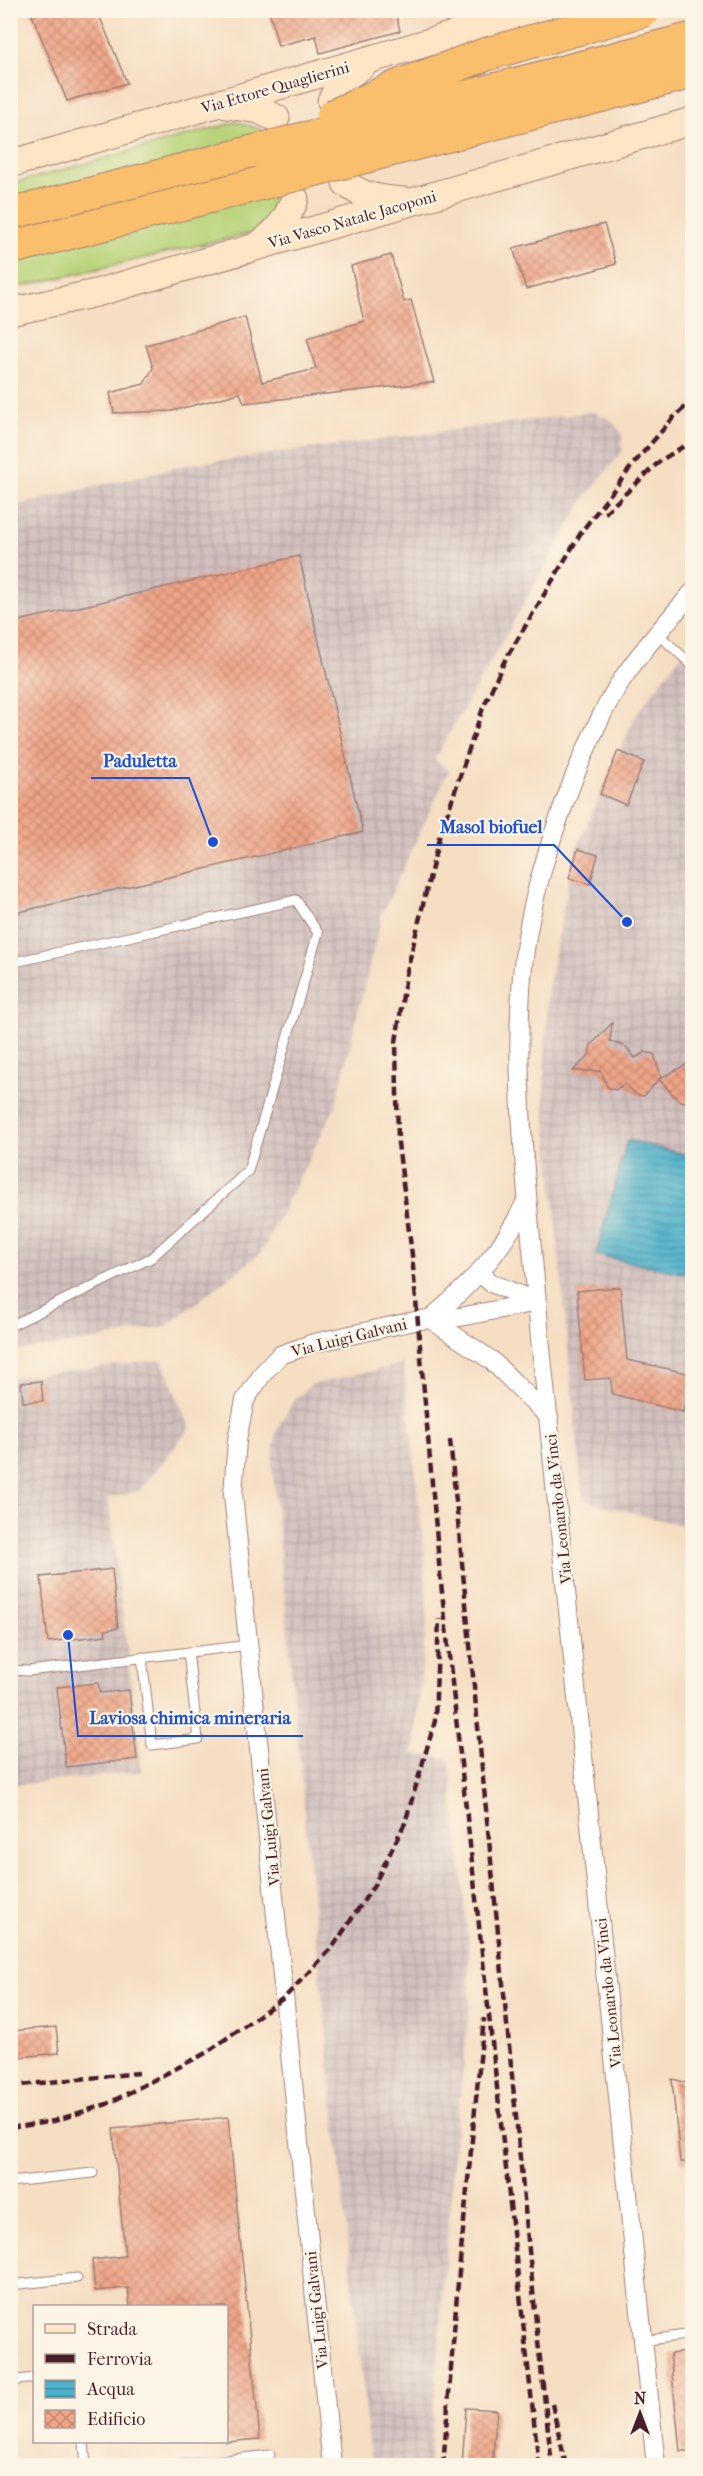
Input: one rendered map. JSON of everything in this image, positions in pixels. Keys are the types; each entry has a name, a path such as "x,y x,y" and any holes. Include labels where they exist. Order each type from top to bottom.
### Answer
{"highway":[{"path":"257,151 399,86 488,54 644,10"},
{"path":"10,215 693,39"},
{"path":"10,248 693,72"}],"main road":[{"name":"Via Ettore Quaglierini","path":"10,164 540,10"},
{"path":"331,101 344,78 382,56"},
{"path":"218,104 241,106 276,118"},
{"name":"Via Vasco Natale Jacoponi","path":"10,312 96,293 693,121"},
{"path":"346,183 356,191 368,196 415,201"},
{"path":"256,247 280,228 289,215 295,199"}],"street":[{"name":"Via Leonardo da Vinci","path":"656,2466 527,1197 520,1070 520,1008 525,955 538,887 563,806 593,732 624,676 693,594"},
{"path":"527,1197 510,1233 481,1273 430,1319 491,1360 549,1417"},
{"path":"481,1273 491,1283 537,1302"},
{"name":"Via Luigi Galvani","path":"332,2466 233,1494 237,1440 245,1400 264,1372 280,1355 314,1343 430,1319 460,1317 537,1302"}],"lane":[{"path":"658,634 693,665"},
{"path":"10,963 296,900 318,933 248,1171 151,1258 10,1326"},
{"path":"10,1670 28,1671 250,1645"},
{"path":"142,1657 152,1744 164,1743 198,1739 188,1652"},
{"path":"10,2182 93,2173"},
{"path":"10,2285 77,2278"},
{"path":"643,2341 693,2334"},
{"path":"10,2381 33,2378"},
{"path":"84,2443 86,2466"},
{"path":"174,2466 270,2455"}],"shaded area":[{"path":"592,412 610,419 622,434 622,452 584,499 434,760 449,770 382,914 335,1107 261,1253 166,1326 70,1344 11,1351 10,497 14,506 186,465"},
{"path":"692,640 692,1528 583,1500 544,1099 548,989 574,854 636,715"},
{"path":"162,1360 190,1428 139,1491 108,1498 142,1772 11,1785 10,1378"},
{"path":"403,1364 424,1550 427,1618 413,1754 449,1759 468,1935 470,2005 455,2139 429,2465 371,2466 316,1935 272,1464 276,1431 294,1400 312,1384"}],"green space":[{"path":"236,122 261,129 279,166 270,213 256,232 11,289 11,184"}],"water":[{"path":"627,1140 692,1156 692,1275 596,1255"}],"building":[{"path":"30,10 97,10 127,83 67,101"},
{"path":"269,10 395,10 400,31 320,53 316,36 278,46"},
{"path":"604,224 616,264 526,289 513,248"},
{"path":"391,255 404,302 411,300 434,382 244,403 240,393 172,411 114,413 110,393 144,384 153,368 146,345 245,317 262,382 316,369 307,338 364,321 351,266"},
{"path":"299,556 363,832 10,914 10,623"},
{"path":"618,751 644,762 626,805 600,794"},
{"path":"578,849 598,855 590,884 569,878"},
{"path":"612,1023 610,1041 626,1047 635,1058 645,1052 654,1054 661,1077 644,1096 637,1095 625,1084 615,1090 607,1087 601,1071 573,1071 589,1055 591,1045"},
{"path":"693,1061 693,1105 678,1100 659,1079"},
{"path":"620,1287 627,1360 692,1374 683,1412 612,1394 611,1378 585,1380 577,1291"},
{"path":"41,1381 43,1401 23,1402 21,1383"},
{"path":"112,1569 118,1628 105,1630 106,1635 48,1642 41,1577"},
{"path":"98,1683 100,1693 129,1690 137,1759 66,1767 57,1687"},
{"path":"56,2027 59,2053 10,2058 10,2031"},
{"path":"672,2079 693,2084 693,2162 680,2162"},
{"path":"228,2117 260,2439 228,2442 228,2305 130,2305 128,2288 95,2291 92,2260 125,2256 113,2129"},
{"path":"693,2351 693,2451 680,2451 670,2354"},
{"path":"466,2408 497,2410 492,2466 462,2466"}],"railway":[{"path":"539,2466 440,1574 412,1255 398,1143 396,1042 406,975 439,838 483,708 504,662 582,531 635,462 673,418 692,401"},
{"path":"605,513 660,461 692,441"},
{"path":"450,1440 552,2466"},
{"path":"10,2128 54,2121 107,2104 206,2053 285,1997 332,1948 373,1887 405,1823 435,1721 439,1619"},
{"path":"443,2466 458,2282 484,2018"},
{"path":"10,2086 139,2073"},
{"path":"552,2404 566,2466"}],"place":[{"name":"Paduletta","path":"213,842"},
{"name":"Masol biofuel","path":"627,922"},
{"name":"Laviosa chimica mineraria","path":"68,1635"}]}
